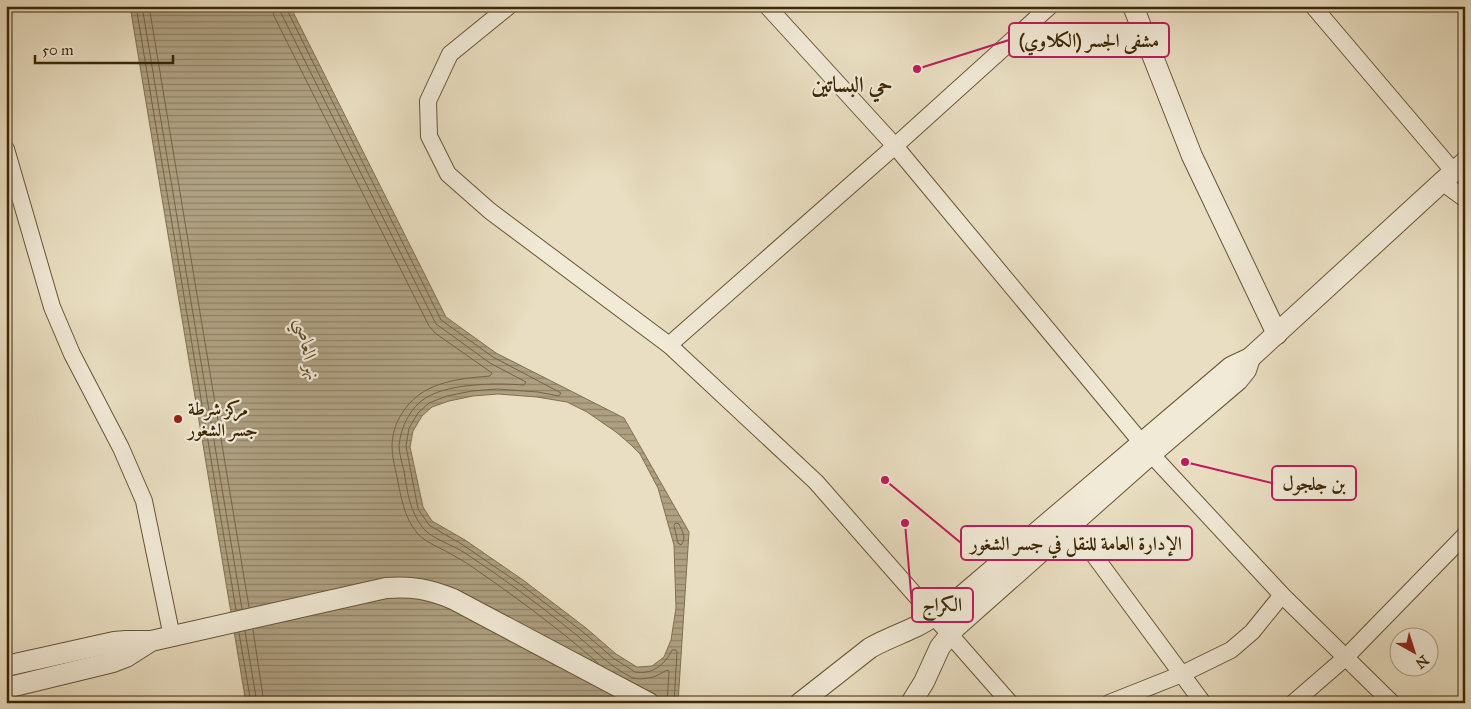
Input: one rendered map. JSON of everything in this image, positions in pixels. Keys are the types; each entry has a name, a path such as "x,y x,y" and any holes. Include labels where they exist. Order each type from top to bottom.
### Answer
{"street":[{"path":"509,6 450,54 428,101 429,136 448,174 483,205 669,345 816,482 1010,703"},
{"path":"767,6 896,146 1146,448 1282,595 1392,703"},
{"path":"669,345 896,146 1050,6"},
{"path":"1133,6 1192,156 1277,334"},
{"path":"1313,6 1454,172 1465,199"},
{"path":"6,149 52,308 72,354 121,448 144,501 172,637"},
{"path":"911,703 924,682 934,657 949,634 964,618 1071,524 1230,367 1250,358 1454,172"},
{"path":"800,703 870,648 934,617 956,601 1146,448"},
{"path":"1071,524 1202,703"},
{"path":"1293,703 1345,658 1465,535"},
{"path":"6,666 114,642 151,642 386,588 403,586 437,592 453,599 649,703"},
{"path":"1109,703 1182,674 1231,650 1252,632 1282,595"},
{"path":"6,688 113,662 126,657 151,642"}],"water":[{"name":"نهر العاصي","path":"130,6 290,6 446,317 496,353 624,418 689,532 678,703 246,703","holes":["498,394 537,397 567,402 587,412 616,432 640,454 658,488 674,545 676,608 671,640 664,657 652,666 637,667 616,654 586,628 523,580 465,540 432,521 423,507 410,447 413,431 422,416 432,407 473,396"]}],"place":[{"name":"مشفى الجسر (الكلاوي)","path":"917,69"},
{"name":"مركز شرطة جسر الشغور","path":"178,419"},
{"name":"بن جلجول","path":"1185,462"},
{"name":"الإدارة العامة للنقل في جسر الشغور","path":"885,480"},
{"name":"الكراج","path":"905,523"}],"district":[{"name":"حي البساتين","path":"852,84"}]}
